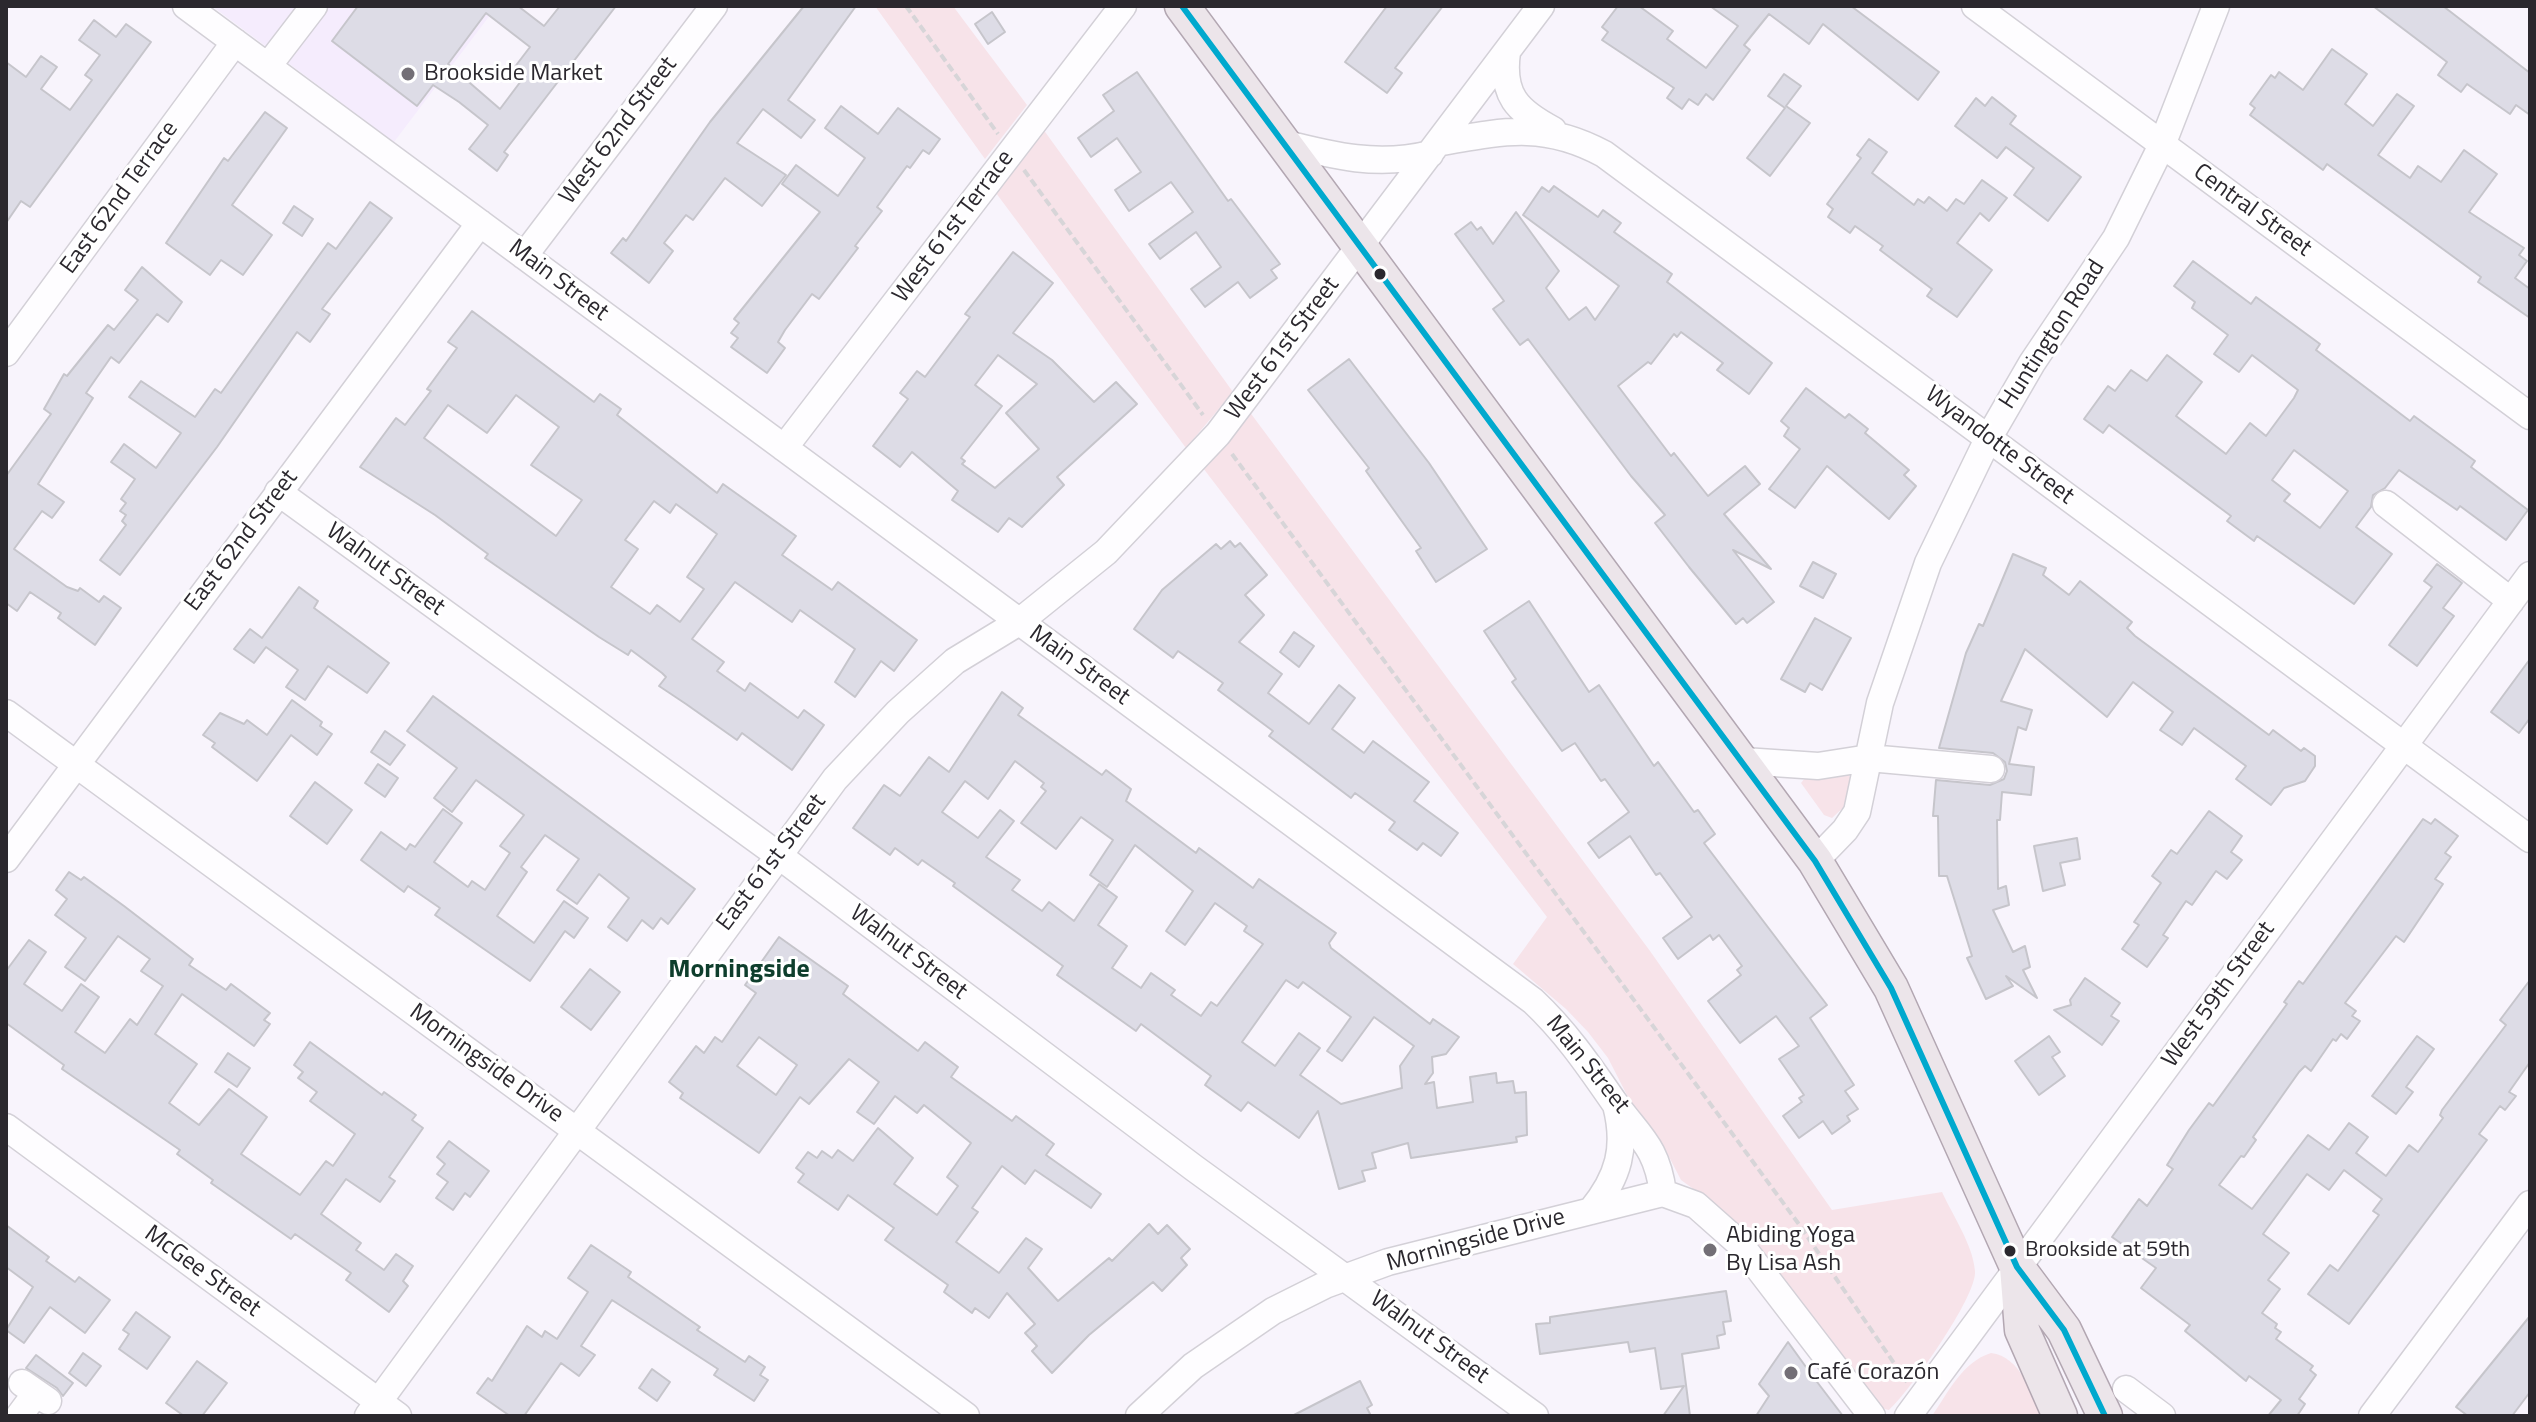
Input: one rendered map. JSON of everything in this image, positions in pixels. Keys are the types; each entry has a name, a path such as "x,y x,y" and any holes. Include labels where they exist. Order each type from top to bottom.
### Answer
{"main road":[{"path":"1182,6 1744,761 1815,861 1891,988 2017,1267 2064,1330 2105,1416"},
{"path":"2017,1267 2022,1330 2060,1416"}],"street":[{"name":"Main Street","path":"186,6 1533,1001 1579,1049 1616,1105 1640,1130 1652,1152 1663,1193"},
{"path":"268,66 314,6"},
{"name":"West 62nd Street","path":"524,256 714,6"},
{"name":"West 61st Terrace","path":"784,448 1123,6"},
{"name":"West 61st Street","path":"1019,622 1106,552 1218,434 1541,6"},
{"name":"Central Street","path":"1975,6 2530,416"},
{"name":"Huntington Road","path":"1815,861 1845,830 1857,812 1880,703 1928,563 1988,439 2032,363 2116,238 2162,145 2216,6"},
{"name":"East 62nd Terrace","path":"6,353 235,42"},
{"path":"1507,52 1504,75 1509,93 1530,116 1564,135"},
{"name":"Wyandotte Street","path":"1283,143 1375,162 1401,162 1436,148 1522,130 1564,135 1604,154 2530,839"},
{"name":"East 62nd Street","path":"6,859 480,223"},
{"name":"Walnut Street","path":"278,492 778,855 1194,1168 1535,1416"},
{"path":"2386,504 2511,601"},
{"name":"West 59th Street","path":"1914,1408 2530,575"},
{"name":"East 61st Street","path":"382,1411 577,1130 835,779 898,712 955,661 1019,622"},
{"name":"Morningside Drive","path":"6,713 966,1416"},
{"path":"1744,761 1818,766 1869,758 1991,769"},
{"path":"1591,1211 1614,1178 1620,1161 1622,1126 1616,1105"},
{"name":"McGee Street","path":"6,1127 382,1411"},
{"path":"1663,1193 1696,1205 1740,1244 1872,1416"},
{"name":"Morningside Drive","path":"1139,1416 1193,1366 1273,1311 1325,1285 1388,1262 1663,1193"},
{"path":"2372,1416 2530,1204"},
{"path":"2126,1389 2162,1416"},
{"path":"19,1416 36,1392"}],"path":[{"path":"906,6 1798,1223 1914,1408"}],"shaded area":[{"path":"212,6 497,6 394,142"},
{"path":"875,6 953,6 1027,105 985,159"},
{"path":"1043,129 1233,392 1186,448 996,193"},
{"path":"1249,411 1650,951 1832,1210 1942,1192 1971,1251 1975,1271 1973,1284 1940,1344 1889,1410 1877,1407 1706,1198 1681,1180 1663,1145 1630,1101 1608,1058 1588,1032 1513,964 1547,917 1203,468"},
{"path":"1848,773 1851,779 1846,805 1832,818 1824,815 1801,783 1805,778"},
{"path":"1991,1353 2010,1361 2017,1368 2042,1416 1932,1416 1964,1371"}],"building":[{"path":"358,6 518,6 544,26 560,6 616,6 504,152 508,155 497,171 469,149 488,125 459,102 433,85 417,106 332,41","holes":["486,13 530,47 514,68 524,77 500,109 448,64"]},
{"path":"804,6 856,6 788,100 815,120 801,138 763,109 737,143 786,175 762,206 725,178 693,220 686,215 664,243 673,251 649,283 611,253 623,238 626,241 710,122"},
{"path":"1387,6 1443,6 1395,68 1402,73 1387,93 1345,62"},
{"path":"1618,6 1639,6 1673,31 1667,39 1706,68 1738,26 1710,6 1851,6 1939,72 1918,100 1823,24 1809,44 1769,14 1744,45 1750,50 1713,100 1706,94 1698,105 1689,99 1682,109 1667,98 1674,88 1602,40 1608,32 1602,27"},
{"path":"2373,6 2443,6 2530,73 2530,115 2516,105 2510,114 2467,84 2461,92 2438,75 2447,62"},
{"path":"992,12 1005,32 988,44 975,24"},
{"path":"94,20 116,37 126,24 151,42 30,207 21,201 6,223 6,62 26,77 41,56 57,67 41,89 70,110 92,80 85,75 100,55 79,40"},
{"path":"2332,49 2367,74 2345,104 2373,126 2397,94 2414,106 2378,155 2410,178 2418,166 2441,182 2464,150 2497,174 2469,212 2524,248 2519,255 2527,261 2515,278 2530,289 2530,318 2478,282 2481,277 2327,164 2323,170 2250,115 2255,108 2250,104 2271,75 2275,78 2279,72 2303,90"},
{"path":"1137,72 1228,201 1231,199 1280,264 1271,270 1277,278 1250,298 1238,282 1205,307 1191,289 1221,267 1196,232 1160,259 1149,244 1193,212 1171,182 1129,211 1115,190 1141,172 1117,138 1091,157 1078,138 1114,111 1103,95"},
{"path":"1784,74 1801,86 1786,106 1810,123 1770,176 1747,158 1785,108 1768,96"},
{"path":"1992,97 2016,116 2010,124 2081,177 2048,221 2014,195 2034,168 2006,147 1997,158 1955,126 1976,98 1985,106"},
{"path":"841,106 878,134 898,108 940,139 929,154 923,150 910,168 907,166 877,207 882,211 855,246 858,248 819,299 812,294 785,330 778,342 785,348 767,373 731,347 738,338 731,333 739,323 734,319 820,212 782,184 796,165 838,196 865,158 825,128"},
{"path":"265,112 287,128 232,205 272,235 243,275 221,260 210,275 166,243 224,158 228,161"},
{"path":"1869,139 1887,152 1872,173 1914,205 1918,199 1924,203 1929,197 1947,211 1956,199 1964,204 1982,180 2007,198 1989,221 1980,213 1957,243 1992,270 1957,317 1927,296 1932,289 1880,250 1883,246 1855,226 1850,233 1828,217 1833,209 1827,204 1861,158 1857,155"},
{"path":"1554,186 1598,217 1603,210 1621,223 1614,232 1672,274 1667,282 1772,363 1749,394 1717,370 1723,363 1681,332 1677,337 1674,334 1651,364 1648,362 1618,386 1671,456 1674,453 1708,496 1745,466 1760,484 1724,514 1771,569 1733,550 1774,602 1747,623 1743,618 1736,624 1655,523 1665,515 1631,476 1528,339 1520,345 1493,309 1504,301 1455,234 1471,222 1477,230 1481,227 1493,244 1516,212 1559,271 1546,288 1569,320 1586,307 1595,320 1619,286 1523,215 1542,187 1549,192"},
{"path":"370,202 392,218 322,309 330,314 310,342 297,332 217,447 120,575 100,560 126,525 122,521 126,515 120,511 126,503 121,499 135,479 111,462 124,444 156,468 181,433 129,397 141,381 195,417 215,389 221,393 328,243 336,249"},
{"path":"294,206 313,219 302,236 283,223"},
{"path":"1013,252 1053,283 1013,333 1052,360 1094,402 1116,382 1137,404 1057,477 1064,485 1022,527 1009,518 998,532 952,500 958,491 912,452 900,467 873,446 908,399 900,393 917,371 925,377 970,317 965,314","holes":["998,355 1037,384 1006,413 1039,449 995,488 962,464 965,461 961,458 1002,406 975,385"]},
{"path":"2193,261 2251,304 2256,297 2320,344 2316,350 2410,421 2414,416 2475,461 2471,467 2528,510 2506,540 2460,506 2457,510 2399,470 2385,488 2373,495 2371,507 2356,527 2392,554 2354,604 2257,536 2254,541 2227,521 2231,516 2109,425 2103,433 2084,419 2108,386 2115,391 2131,370 2147,381 2167,355 2202,382 2176,416 2226,454 2250,423 2266,436 2294,398 2298,390 2252,355 2239,372 2214,354 2228,335 2192,308 2195,302 2174,286","holes":["2294,450 2348,491 2320,528 2284,501 2290,494 2272,480"]},
{"path":"142,267 182,302 168,322 157,314 119,363 111,357 86,393 93,398 38,484 64,502 52,518 42,511 14,549 67,587 78,591 80,588 99,602 104,596 121,608 95,645 58,618 61,613 30,592 17,611 6,603 6,476 51,414 44,409 64,374 67,376 108,325 114,330 138,300 125,290"},
{"path":"472,311 594,402 600,394 621,409 617,415 717,493 723,484 796,536 782,555 832,590 838,582 917,640 894,671 881,661 855,697 835,682 855,649 800,610 792,622 735,582 692,639 724,662 717,671 745,691 750,683 798,718 804,710 824,725 792,770 742,733 737,740 659,686 666,677 631,650 628,655 599,637 485,558 488,554 435,515 360,467 396,418 405,425 431,391 427,389 457,348 448,342","holes":["516,395 559,427 531,465 582,500 556,536 424,438 448,405 487,433","654,501 670,513 676,504 717,534 687,577 704,589 680,622 657,605 650,614 611,587 638,549 625,540"]},
{"path":"1349,359 1429,463 1487,549 1436,582 1416,551 1421,548 1366,471 1369,468 1308,390"},
{"path":"1806,388 1845,418 1849,414 1868,429 1865,433 1909,470 1904,475 1916,486 1889,519 1827,466 1795,508 1769,489 1800,449 1784,436 1789,428 1781,421"},
{"path":"1230,541 1235,547 1240,543 1267,575 1245,595 1264,615 1239,642 1282,674 1268,693 1309,724 1339,685 1355,698 1332,729 1364,753 1373,741 1429,782 1414,801 1458,833 1441,856 1423,843 1417,850 1389,830 1395,822 1355,793 1351,798 1269,736 1273,731 1218,690 1223,683 1178,651 1173,658 1134,629 1162,590 1216,544 1221,549"},
{"path":"2013,554 2046,568 2043,575 2069,595 2080,581 2132,622 2127,628 2135,636 2269,735 2273,730 2301,751 2304,748 2315,756 2315,766 2305,781 2284,788 2271,805 2236,779 2246,766 2194,728 2182,745 2160,730 2173,712 2133,682 2107,717 2025,649 2001,701 2032,710 2026,730 2018,727 2009,764 2034,767 2031,795 2002,792 2000,820 1997,820 1998,889 2006,886 2009,905 1993,910 2013,952 2025,946 2030,967 2023,970 2037,998 2006,976 2013,986 1986,999 1967,958 1972,956 1947,876 1939,876 1938,816 1933,816 1936,780 1990,785 2004,779 2007,771 2005,762 1993,753 1939,748 1966,653 1979,624 1983,626"},
{"path":"1813,562 1836,574 1823,598 1800,586"},
{"path":"2437,564 2462,583 2443,608 2454,616 2417,666 2389,645 2432,587 2424,581"},
{"path":"299,587 318,601 314,608 389,663 367,693 328,666 305,700 286,687 298,670 266,647 254,663 234,649 250,629 262,638"},
{"path":"1529,601 1589,692 1599,685 1654,766 1658,762 1694,812 1698,810 1715,834 1704,843 1827,1005 1810,1018 1854,1085 1845,1091 1858,1109 1847,1116 1850,1121 1832,1134 1823,1121 1799,1138 1783,1116 1802,1102 1799,1098 1804,1095 1779,1059 1799,1046 1776,1016 1740,1043 1708,1001 1741,975 1737,970 1742,966 1719,935 1713,940 1710,935 1678,959 1663,938 1692,917 1660,873 1656,875 1630,836 1599,858 1588,843 1629,812 1605,779 1601,781 1575,743 1562,751 1512,682 1516,679 1484,631"},
{"path":"1815,618 1851,638 1822,690 1810,683 1805,692 1781,679"},
{"path":"1294,632 1314,646 1299,667 1280,652"},
{"path":"2530,659 2530,718 2519,733 2491,712"},
{"path":"1002,692 1023,708 1018,715 1102,775 1106,770 1131,789 1126,801 1196,853 1199,848 1253,888 1259,879 1336,933 1329,943 1331,948 1430,1024 1433,1019 1459,1037 1446,1054 1432,1057 1433,1073 1425,1084 1434,1082 1437,1108 1473,1102 1470,1077 1496,1073 1497,1083 1513,1081 1515,1093 1526,1092 1527,1135 1516,1137 1517,1142 1411,1158 1408,1143 1372,1153 1376,1168 1362,1171 1365,1181 1339,1189 1318,1111 1299,1138 1248,1102 1241,1111 1205,1085 1211,1076 1141,1024 1136,1031 1057,975 1063,966 953,886 955,883 922,860 918,865 895,848 890,855 853,828 884,785 900,796 929,757 949,772","holes":["1015,761 1044,783 1041,787 1046,791 1021,823 1056,849 1081,817 1113,840 1090,875 1107,887 1135,845 1193,891 1166,931 1185,945 1215,903 1247,926 1244,931 1263,944 1217,1006 1211,1002 1201,1016 1171,995 1175,990 1151,973 1141,988 1112,968 1127,946 1098,925 1117,897 1099,884 1074,921 1049,902 1042,911 1012,890 1020,880 986,857 1014,821 1000,810 978,838 942,812 965,781 988,799","1286,980 1298,988 1303,982 1351,1017 1327,1051 1342,1061 1374,1017 1414,1046 1400,1066 1402,1088 1341,1104 1300,1075 1320,1048 1299,1033 1275,1066 1242,1042"]},
{"path":"433,696 695,889 668,924 661,918 653,929 642,920 627,941 608,927 629,898 599,874 577,904 557,890 579,859 545,835 521,867 527,872 497,916 534,943 564,901 588,918 574,938 565,931 530,981 435,915 440,908 408,886 404,892 361,860 381,832 406,850 410,844 415,847 443,809 462,823 434,862 468,887 472,881 485,890 510,853 500,846 524,815 476,780 452,812 434,798 457,768 407,731"},
{"path":"292,700 322,722 320,726 332,734 317,755 291,735 257,781 212,747 215,743 203,735 220,713 244,724 247,720 267,735"},
{"path":"385,731 405,745 390,765 371,752"},
{"path":"378,764 398,778 385,797 365,783"},
{"path":"315,782 352,810 327,844 290,816"},
{"path":"2209,811 2242,836 2231,852 2242,860 2227,879 2216,871 2192,905 2186,901 2163,935 2168,938 2147,967 2122,949 2139,925 2134,922 2161,883 2152,876 2171,850 2177,854"},
{"path":"2423,819 2431,824 2435,819 2458,836 2445,853 2451,857 2435,879 2443,884 2404,942 2396,936 2345,1003 2356,1011 2352,1016 2360,1021 2347,1039 2341,1034 2336,1041 2333,1039 2311,1071 2305,1066 2299,1072 2253,1137 2256,1140 2244,1157 2241,1156 2219,1185 2252,1209 2308,1135 2329,1150 2349,1123 2368,1137 2356,1153 2386,1176 2409,1145 2418,1152 2443,1118 2440,1115 2442,1110 2506,1025 2500,1020 2530,980 2530,1062 2509,1092 2516,1096 2505,1110 2500,1106 2479,1134 2487,1140 2349,1324 2308,1294 2330,1265 2338,1271 2379,1215 2373,1211 2382,1199 2344,1170 2329,1190 2307,1174 2263,1234 2289,1253 2268,1280 2280,1289 2262,1313 2277,1324 2275,1328 2281,1332 2276,1339 2313,1366 2310,1370 2316,1375 2299,1399 2305,1404 2297,1416 2268,1416 2281,1400 2249,1376 2246,1381 2185,1331 2190,1325 2141,1288 2156,1268 2112,1237 2139,1199 2147,1206 2173,1169 2167,1165 2189,1130 2209,1103 2213,1106 2287,1004 2284,1002 2299,981 2303,984"},
{"path":"2077,838 2080,859 2060,863 2065,885 2043,891 2034,846"},
{"path":"69,872 81,880 84,877 193,959 189,965 226,990 231,984 270,1013 264,1020 270,1024 254,1046 182,994 155,1034 197,1064 169,1103 199,1125 229,1089 267,1117 241,1154 300,1195 326,1161 333,1166 355,1134 310,1101 317,1092 298,1078 303,1072 294,1065 310,1042 382,1095 384,1092 416,1115 412,1120 423,1128 389,1177 395,1181 380,1202 346,1179 321,1214 361,1243 356,1250 384,1270 396,1254 413,1266 403,1281 408,1286 389,1312 346,1280 351,1273 295,1234 291,1239 211,1183 213,1180 177,1154 180,1150 62,1069 64,1065 6,1023 6,971 29,940 46,952 24,984 62,1011 81,984 99,997 75,1032 105,1053 130,1019 137,1025 163,986 141,971 150,959 118,936 85,981 65,967 86,938 55,915 67,899 56,890"},
{"path":"779,937 848,986 843,994 918,1051 925,1042 958,1067 951,1077 1012,1121 1016,1116 1054,1144 1046,1155 1101,1194 1091,1208 1035,1170 1025,1184 1002,1166 972,1208 978,1212 956,1242 999,1273 1026,1238 1042,1249 1028,1268 1058,1301 1109,1258 1112,1261 1149,1224 1158,1234 1167,1225 1190,1249 1181,1258 1187,1265 1162,1291 1153,1282 1089,1335 1052,1373 1032,1351 1037,1346 1025,1333 1035,1324 1007,1293 989,1318 975,1308 972,1313 944,1292 948,1285 885,1240 894,1228 848,1195 838,1210 798,1182 804,1174 796,1168 808,1152 817,1158 822,1151 832,1158 838,1150 853,1161 878,1128 913,1158 894,1184 937,1215 958,1186 947,1177 971,1143 924,1105 917,1113 895,1096 874,1124 857,1112 879,1082 849,1059 809,1104 800,1097 759,1153 680,1098 683,1093 669,1082 696,1046 704,1053 715,1037 722,1042 756,993 745,985","holes":["759,1037 797,1065 776,1095 737,1066"]},
{"path":"590,969 620,992 591,1030 561,1007"},
{"path":"2085,978 2120,1003 2111,1016 2119,1021 2102,1045 2054,1010 2071,1005 2070,1000"},
{"path":"2049,1036 2060,1052 2052,1057 2065,1076 2039,1095 2015,1061"},
{"path":"2417,1036 2434,1049 2406,1087 2413,1092 2396,1114 2372,1096"},
{"path":"228,1053 250,1068 237,1087 215,1072"},
{"path":"449,1141 489,1171 470,1197 465,1193 453,1210 436,1198 448,1182 437,1174 445,1164 437,1157"},
{"path":"6,1225 49,1257 46,1261 75,1282 79,1277 110,1300 85,1333 50,1307 24,1343 6,1330 33,1287 6,1267"},
{"path":"591,1245 631,1272 628,1277 700,1327 697,1330 745,1362 749,1356 765,1367 760,1375 768,1380 754,1401 714,1375 718,1369 612,1300 581,1346 595,1355 579,1376 561,1363 524,1416 510,1416 477,1393 488,1378 492,1381 527,1326 542,1337 545,1331 557,1339 588,1292 568,1278"},
{"path":"1726,1291 1731,1321 1723,1322 1725,1334 1717,1336 1719,1348 1682,1354 1690,1416 1663,1416 1684,1386 1661,1389 1655,1348 1630,1352 1628,1342 1540,1354 1536,1324 1550,1323 1550,1317"},
{"path":"136,1312 170,1337 147,1369 119,1349 129,1334 123,1330"},
{"path":"2530,1316 2530,1392 2512,1416 2468,1416 2456,1407"},
{"path":"1788,1342 1843,1416 1756,1416 1769,1396 1759,1384"},
{"path":"83,1353 101,1366 86,1386 69,1373"},
{"path":"36,1355 73,1383 63,1396 57,1388 26,1368"},
{"path":"197,1361 227,1383 202,1416 184,1416 166,1403"},
{"path":"652,1369 670,1382 657,1401 639,1388"},
{"path":"1360,1381 1372,1405 1367,1408 1371,1416 1292,1416"}],"transit line":[{"path":"1182,6 1815,861 1891,988 2017,1267 2064,1330 2105,1416"}],"place":[{"name":"Brookside Market","path":"408,74"},
{"name":"Abiding Yoga By Lisa Ash","path":"1710,1250"},
{"name":"Brookside at 59th","path":"2010,1251"},
{"name":"Café Corazón","path":"1791,1373"}],"district":[{"name":"Morningside","path":"739,971"}]}
